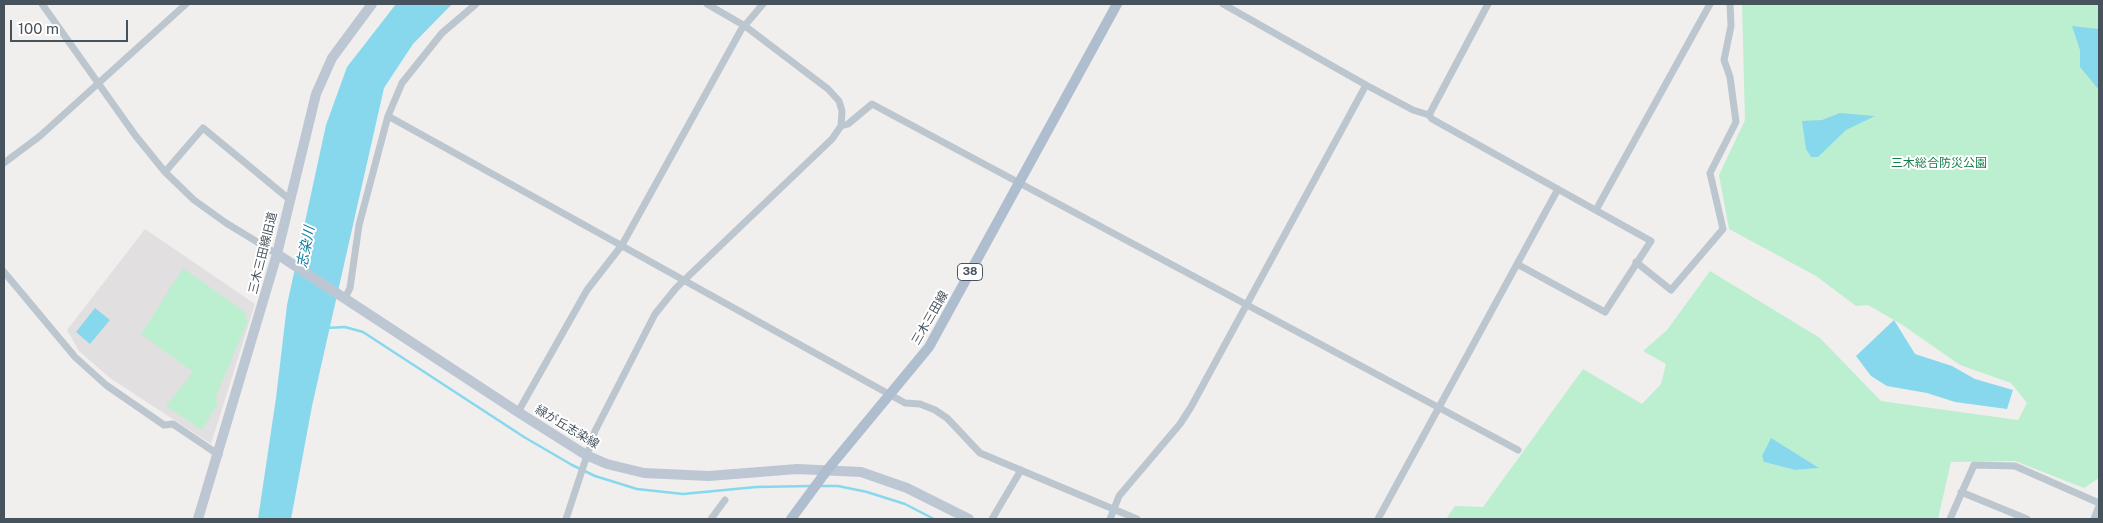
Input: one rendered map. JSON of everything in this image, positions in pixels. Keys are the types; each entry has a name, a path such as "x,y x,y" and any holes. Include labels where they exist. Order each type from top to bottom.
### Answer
{"main road":[{"name":"三木三田線","path":"791,519 828,469 929,347 1116,4"}],"street":[{"path":"42,4 135,136 165,172 194,200 226,223 277,254"},
{"path":"4,163 40,136 186,4"},
{"name":"三木三田線旧道","path":"198,519 219,454 277,254 316,94 332,58 372,4"},
{"path":"345,298 350,288 360,225 388,116 402,83 442,33 476,4"},
{"path":"566,519 586,455 603,414 655,314 686,280 832,139 841,126 842,111 839,100 828,89 745,26 707,4"},
{"path":"518,412 587,290 622,245 745,26 763,4"},
{"path":"1223,4 1366,85 1413,110 1429,115 1432,119 1652,241 1636,262 1605,312 1517,264"},
{"path":"1429,115 1488,4"},
{"path":"1596,210 1710,4"},
{"path":"1636,262 1671,290 1723,229 1710,173 1736,122 1730,77 1724,60 1731,26 1730,4"},
{"path":"1110,519 1112,508 1119,496 1180,424 1191,407 1366,85"},
{"path":"841,126 848,124 872,104 1518,450"},
{"path":"388,116 905,402 920,404 935,410 947,418 980,453 1137,519"},
{"path":"165,172 203,128 289,199"},
{"path":"1378,519 1558,189"},
{"name":"緑が丘志染線","path":"277,254 518,412 586,455 607,464 644,473 709,476 797,469 862,472 898,484 969,519"},
{"path":"4,272 75,357 106,385 164,424 173,424 219,454"},
{"path":"1950,519 1974,465 2015,466 2099,504 2094,519"},
{"path":"992,519 1021,470"},
{"path":"1961,492 2027,519"},
{"path":"711,519 725,500"}],"shaded area":[{"path":"145,229 255,304 211,444 110,378 79,351 67,330"}],"green space":[{"name":"三木総合防災公園","path":"1742,4 2099,4 2099,478 2084,488 2015,461 1951,462 1938,519 1446,519 1455,506 1483,507 1583,369 1642,404 1661,384 1666,364 1643,351 1667,330 1710,271 1820,338 1881,401 2018,420 2027,403 2011,383 1960,365 1901,324 1868,305 1856,306 1816,276 1729,229 1719,175 1745,120","holes":["1771,439 1818,468 1795,470 1764,462"]},
{"path":"183,268 246,313 247,323 216,396 217,405 202,430 166,406 193,372 141,334"}],"water":[{"name":"志染川","path":"396,4 452,4 413,44 384,88 312,406 291,519 258,519 276,398 287,305 326,125 347,67"},
{"path":"2072,26 2099,29 2099,90 2080,67 2080,50"},
{"path":"1840,113 1875,116 1846,130 1818,157 1811,157 1806,149 1802,121 1822,120"},
{"path":"95,308 110,320 90,344 76,332"},
{"path":"1894,320 1915,354 1952,366 1975,379 2013,390 2007,409 1955,402 1927,393 1887,386 1871,376 1856,356"},
{"path":"1771,438 1819,468 1795,470 1764,462 1762,456"}],"waterway":[{"path":"326,328 345,327 363,332 524,437 595,476 637,489 683,494 756,487 812,486"},
{"path":"820,486 838,486 867,492 905,504 934,519"}]}
